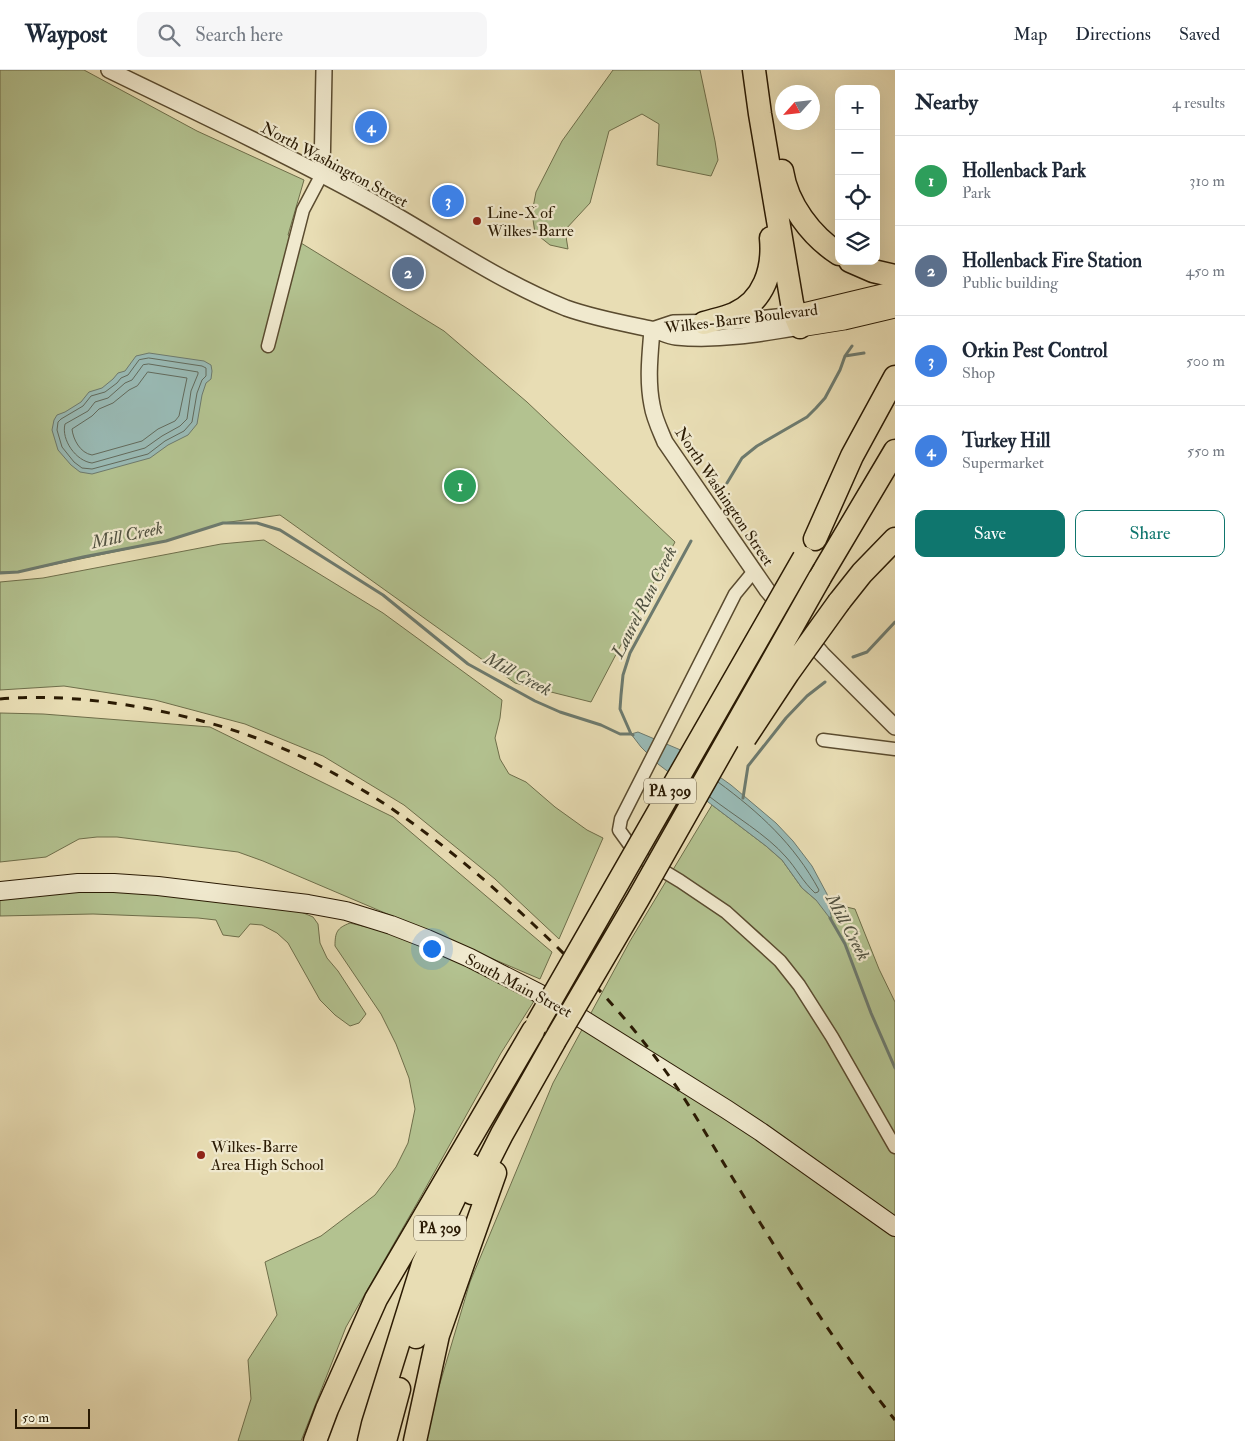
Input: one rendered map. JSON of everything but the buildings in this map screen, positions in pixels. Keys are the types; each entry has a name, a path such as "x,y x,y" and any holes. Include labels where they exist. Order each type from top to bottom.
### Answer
{"highway":[{"path":"754,70 760,114 801,318"},
{"path":"766,70 784,184 801,318"},
{"path":"704,323 725,318 752,302 765,284 769,274 772,254 770,218 756,141 760,114"},
{"path":"784,184 792,202 811,230 835,251"},
{"path":"859,265 873,271 895,276"},
{"path":"809,549 852,456 895,377"},
{"name":"PA 309","path":"369,1441 423,1264 535,1027 895,402"},
{"name":"PA 309","path":"385,1441 405,1366 454,1228 502,1134 819,580 895,451"},
{"path":"638,899 788,673 862,573 895,539"},
{"path":"315,1441 376,1299 535,1027"},
{"path":"415,1441 441,1326 502,1154 554,1042"}],"main road":[{"name":"Wilkes-Barre Boulevard","path":"801,318 895,291"},
{"name":"Wilkes-Barre Boulevard","path":"801,318 844,320 895,308"},
{"name":"South Main Street","path":"0,891 78,883 158,886 308,904 346,911 400,928 470,958 552,1000 726,1109 895,1227"}],"street":[{"name":"North Washington Street","path":"109,70 322,174 497,275 531,292 567,308 652,330 649,387 652,407 665,442 768,590 822,654 895,727"},
{"path":"268,346 303,210 322,174 324,70"},
{"name":"Wilkes-Barre Boulevard","path":"652,330 673,323 801,318"},
{"name":"Wilkes-Barre Boulevard","path":"652,330 673,337 752,335 801,318"},
{"path":"754,571 735,594 621,819 619,830 637,855 726,912 780,961 799,985 832,1037 895,1147"},
{"path":"823,740 895,749"}],"green space":[{"path":"0,70 84,70 197,131 304,180 288,235 444,331 527,402 675,542 591,702 515,683 280,515 223,523 166,541 18,572 0,572"},
{"path":"613,70 700,70 718,160 711,176 657,165 659,124 642,114 609,131 590,203 565,230 568,249 550,245 535,233 532,213 536,192 562,141"},
{"path":"264,540 383,613 502,700 495,738 500,759 509,774 526,782 555,807 587,830 603,838 559,939 495,879 404,805 323,756 245,724 155,700 64,686 0,690 0,582 43,578 221,544"},
{"path":"0,713 43,714 210,727 393,817 552,952 540,979 238,852 117,837 97,837 79,839 46,857 0,862"},
{"path":"712,805 782,860 802,888 816,900 855,909 879,969 895,1002 895,1441 426,1441 430,1417 470,1282 553,1083 630,941"},
{"path":"101,890 152,894 301,912 313,917 318,924 320,943 327,958 338,971 366,1014 359,1023 350,1026 335,1015 320,1000 288,943 277,933 262,925 250,924 239,937 223,935 216,920 198,918 93,914 0,916 0,899 56,892"},
{"path":"350,923 395,934 452,958 534,1001 501,1053 346,1327 301,1441 238,1441 251,1399 248,1360 277,1315 265,1262 321,1236 375,1195 396,1167 408,1143 415,1109 409,1078 396,1044 381,1014 335,946 338,931"}],"water":[{"path":"149,353 204,361 211,365 211,379 206,383 202,395 197,424 188,435 168,445 150,458 92,474 80,472 58,450 52,430 54,420 57,415 81,402 89,392 102,388 118,373 125,371 136,356"},
{"path":"638,732 683,751 731,785 776,823 812,866 827,894 832,921 816,900 802,888 782,860 658,764 631,734"}],"waterway":[{"name":"Laurel Run Creek","path":"727,483 742,458 757,446 807,417 816,408 825,398 840,370 845,356 852,346"},
{"path":"845,356 864,353"},
{"name":"Mill Creek","path":"0,573 18,572 166,541 223,523 257,523 280,530 383,595 468,664 535,701 560,712 601,725 620,734 633,735"},
{"name":"Laurel Run Creek","path":"631,734 620,709 623,675 630,653 691,541"},
{"path":"853,657 867,652 895,622"},
{"path":"743,798 748,766 786,718 807,696 825,682"},
{"name":"Mill Creek","path":"830,918 845,944 871,1013 895,1068"}],"railway":[{"path":"0,699 53,698 122,704 181,716 243,733 283,748 334,773 395,811 452,853 507,900 568,958 619,1012 649,1049 691,1109 810,1301 851,1362 895,1420"}],"place":[{"name":"Turkey Hill","path":"371,127"},
{"name":"Orkin Pest Control","path":"448,201"},
{"name":"Line-X of Wilkes-Barre","path":"477,221"},
{"name":"Hollenback Fire Station","path":"408,273"},
{"name":"Hollenback Park","path":"460,486"},
{"name":"Wilkes-Barre Area High School","path":"201,1155"}]}
